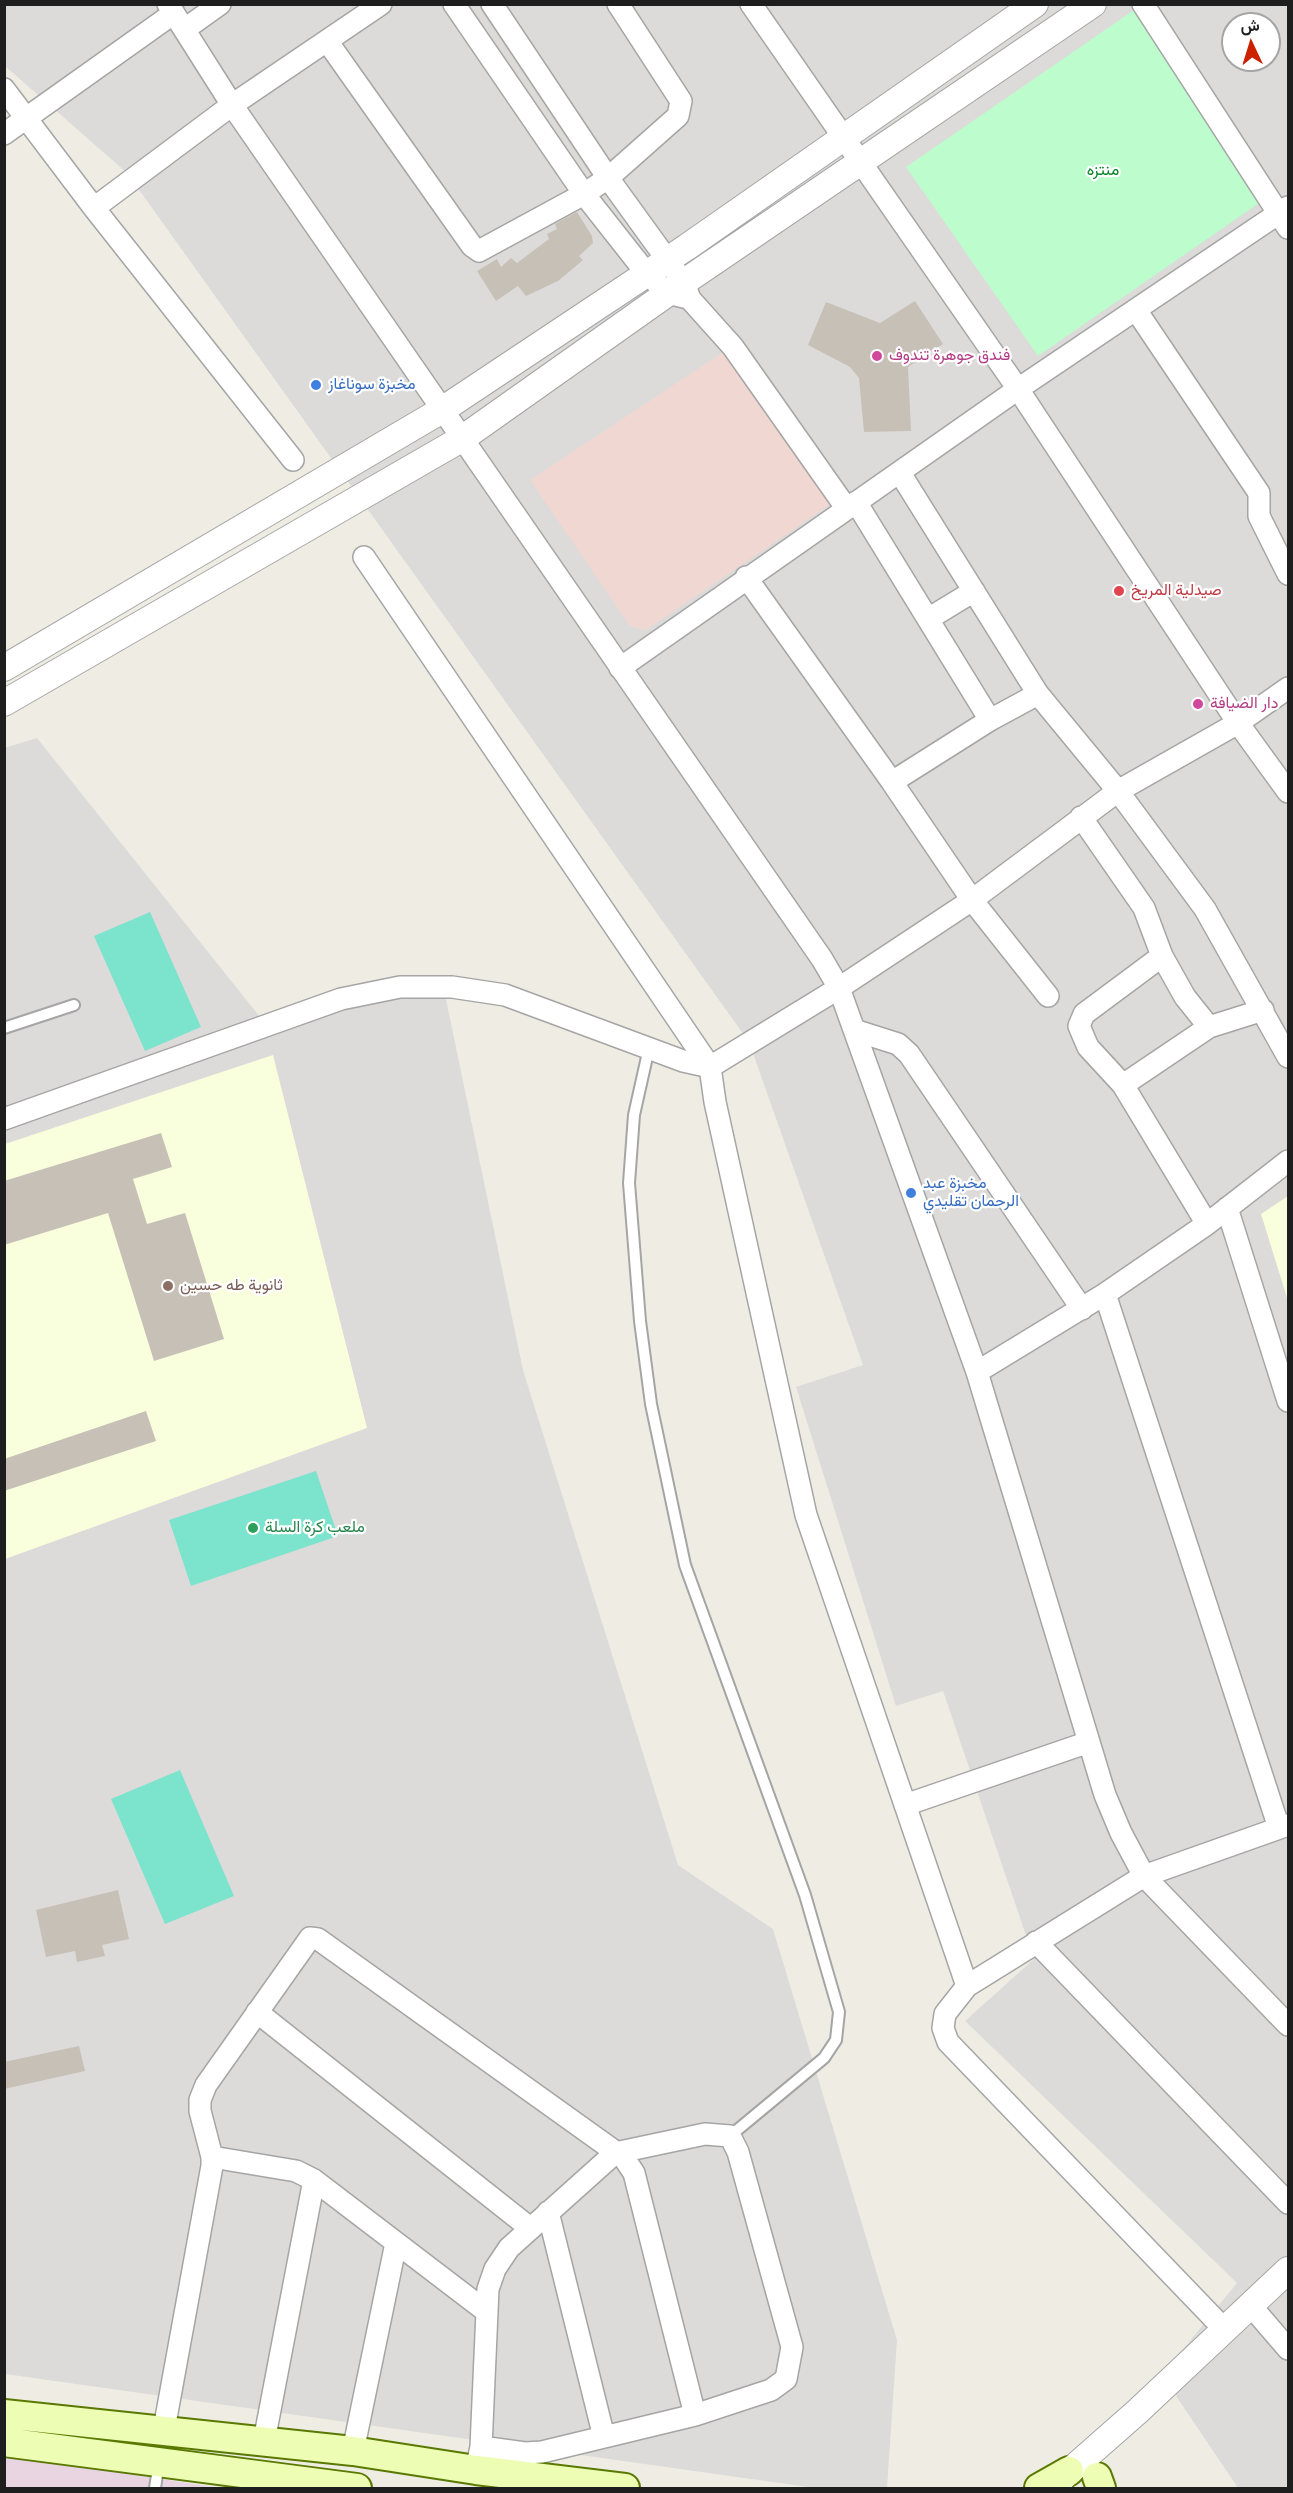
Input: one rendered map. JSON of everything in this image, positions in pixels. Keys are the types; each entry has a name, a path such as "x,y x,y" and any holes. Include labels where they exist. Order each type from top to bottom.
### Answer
{"main road":[{"path":"4,2414 164,2429 353,2451 479,2458 625,2488"},
{"path":"4,2442 157,2475 357,2488"},
{"path":"1038,2488 1081,2483"}],"street":[{"path":"4,134 176,16 220,4"},
{"path":"94,208 232,105 381,4"},
{"path":"454,4 584,194 733,347 851,505 928,619 990,720"},
{"path":"492,4 608,178 657,267"},
{"path":"327,41 475,249 483,250 584,194 608,178 673,121 681,109 681,101 676,91 618,4"},
{"path":"751,4 1018,389 1238,723 1288,792"},
{"path":"4,668 442,410 844,139 1035,4"},
{"path":"4,703 463,438 681,292 1093,4"},
{"path":"620,668 746,577 900,473 1018,389 1136,310 1285,217 1143,4"},
{"path":"176,16 232,105 822,959 839,988 857,1031 977,1372 1105,1795 1144,1876 1288,2025"},
{"path":"4,89 94,208 292,460"},
{"path":"1136,310 1259,493 1259,516 1286,563"},
{"path":"900,473 1038,694 1118,791 1205,909 1288,1057"},
{"path":"364,557 710,1067 715,1102 806,1515 967,1986"},
{"path":"746,577 892,782 972,900 1048,996"},
{"path":"928,619 974,591"},
{"path":"4,1119 342,999 400,987 452,987 505,995 683,1061 710,1067 839,988 972,900 1118,791 1238,723 1288,688"},
{"path":"892,782 990,720 1038,694"},
{"path":"1081,818 1144,908 1162,956 1185,997 1209,1027"},
{"path":"1162,956 1084,1014 1079,1026 1088,1047 1123,1085 1207,1224"},
{"path":"1123,1085 1209,1027 1263,1010"},
{"path":"857,1031 898,1044 909,1054 1082,1309"},
{"path":"977,1372 1105,1294 1207,1224 1288,1161"},
{"path":"1227,1208 1288,1401"},
{"path":"1105,1294 1284,1827 1144,1876 967,1986 945,2014 943,2028 948,2042 1225,2330"},
{"path":"905,1805 1089,1742"},
{"path":"164,2429 212,2157 200,2111 200,2100 206,2085 310,1938 318,1939 624,2158 634,2173 695,2415"},
{"path":"1036,1942 1288,2203"},
{"path":"257,2012 530,2228"},
{"path":"705,2134 730,2136 738,2152 792,2347 786,2379 771,2390 695,2415 542,2452 479,2458 488,2289 495,2269 509,2248 615,2152 705,2134"},
{"path":"212,2157 296,2171 314,2180 487,2313"},
{"path":"264,2441 314,2180"},
{"path":"548,2212 604,2437"},
{"path":"353,2451 396,2243"},
{"path":"1081,2483 1138,2410 1288,2270"},
{"path":"1251,2306 1288,2349"}],"lane":[{"path":"4,1028 74,1005"},
{"path":"649,1048 634,1115 629,1183 640,1321 651,1404 684,1565 806,1895 839,2012 836,2040 824,2058 730,2136"}],"shaded area":[{"path":"4,5 1288,5 1288,2488 1238,2488 1162,2375 1237,2283 965,2021 1034,1959 943,1691 896,1706 796,1387 863,1365 749,1042 127,173 5,66"},
{"path":"727,350 832,503 646,630 630,626 530,480"},
{"path":"37,738 272,1032 442,980 523,1370 678,1865 773,1929 897,2340 887,2488 815,2488 5,2374 4,748"},
{"path":"150,912 201,1027 145,1051 94,936"},
{"name":"ثانوية طه حسين","path":"273,1055 367,1428 5,1559 5,1144"},
{"path":"1288,1196 1288,1301 1261,1214"},
{"name":"ملعب كرة السلة","path":"316,1471 338,1536 191,1586 169,1520"},
{"path":"180,1770 234,1896 165,1924 111,1799"},
{"path":"4,2454 155,2478 220,2488 5,2488"}],"green space":[{"name":"منتزه","path":"1134,10 1265,199 1038,356 906,167"}],"building":[{"path":"577,212 592,236 593,243 579,256 583,260 558,281 526,296 518,286 496,301 477,271 497,259 501,267 511,258 517,263 549,239 547,234 557,229 555,224"},
{"name":"فندق جوهرة تندوف","path":"915,301 943,344 908,367 911,431 864,432 859,378 850,367 808,345 826,302 880,323"},
{"path":"161,1133 172,1167 133,1179 147,1224 185,1213 224,1339 154,1361 108,1213 4,1245 4,1181"},
{"path":"146,1411 156,1441 4,1491 4,1459"},
{"path":"118,1890 129,1939 102,1945 105,1956 77,1962 75,1951 46,1957 36,1910"},
{"path":"79,2046 85,2071 4,2089 4,2062"}],"place":[{"name":"فندق جوهرة تندوف","path":"877,356"},
{"name":"مخبزة سوناغاز","path":"316,385"},
{"name":"صيدلية المريخ","path":"1119,591"},
{"name":"دار الضيافة","path":"1198,704"},
{"name":"مخبزة عبد الرحمان تقليدي","path":"911,1193"},
{"name":"ثانوية طه حسين","path":"168,1286"},
{"name":"ملعب كرة السلة","path":"253,1528"}]}
